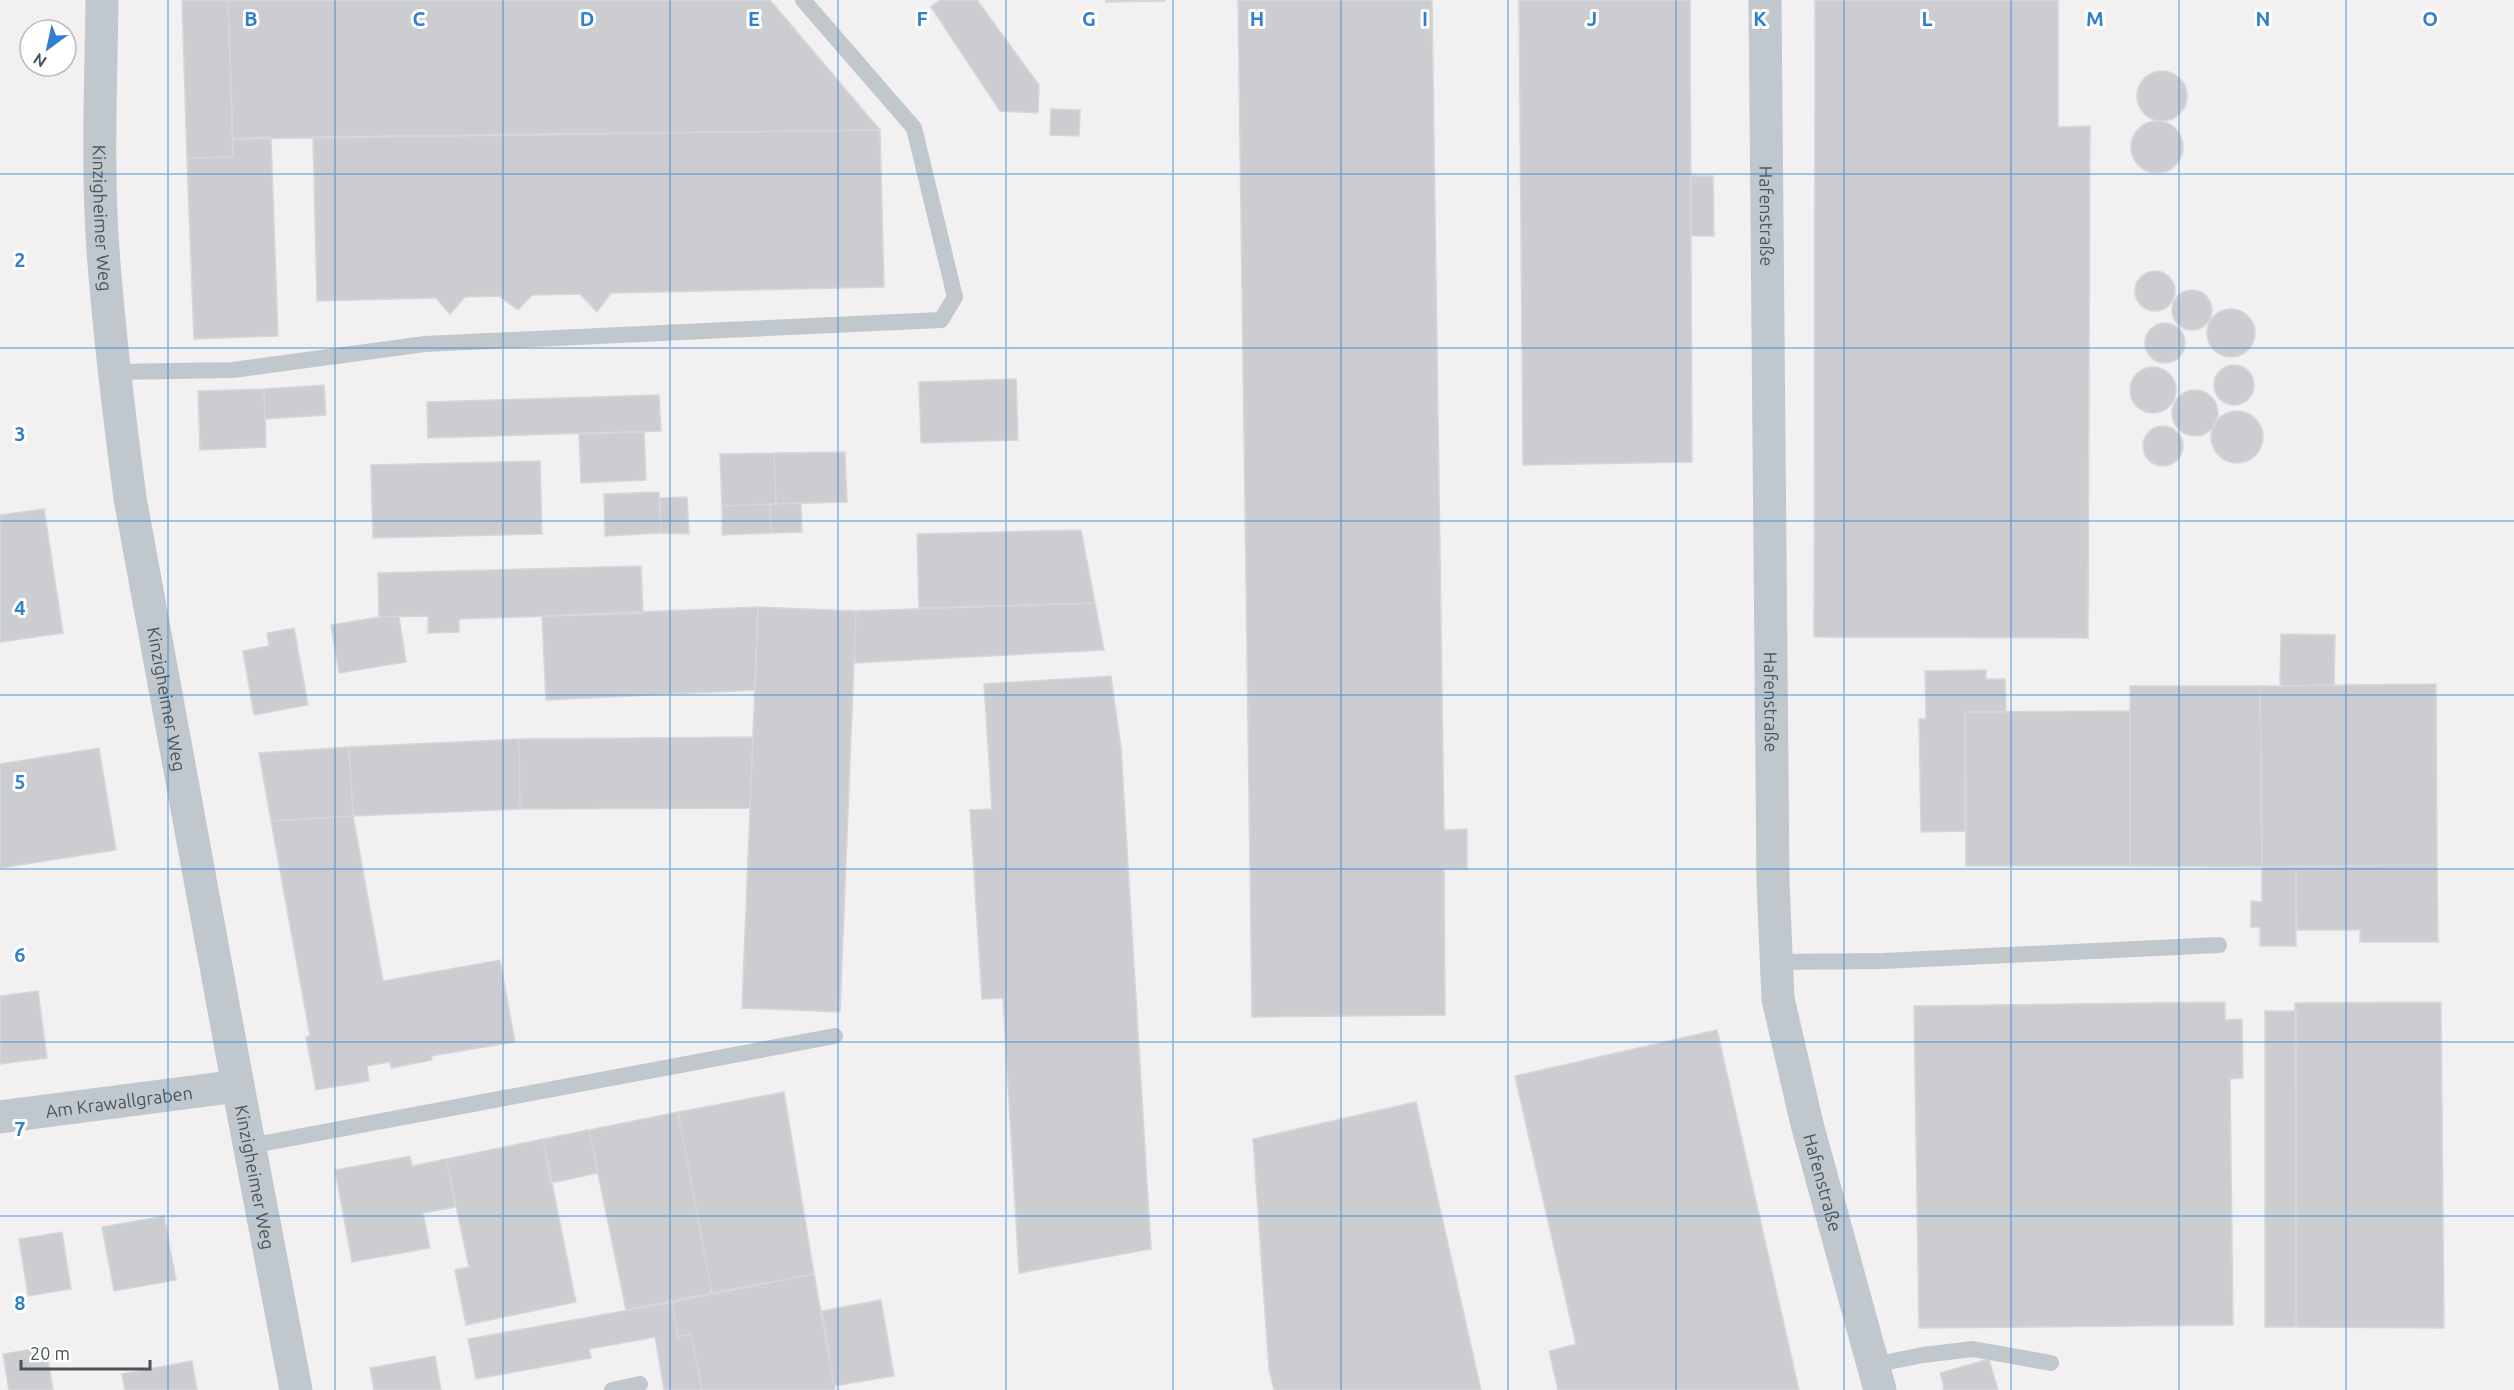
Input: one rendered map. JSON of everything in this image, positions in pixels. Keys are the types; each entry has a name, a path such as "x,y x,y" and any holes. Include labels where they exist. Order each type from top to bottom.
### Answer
{"street":[{"name":"Kinzigheimer Weg","path":"102,0 100,128 103,248 114,372 130,498 296,1390"},
{"name":"Hafenstraße","path":"1765,0 1773,847 1778,999 1807,1124 1876,1377"},
{"name":"Am Krawallgraben","path":"0,1118 238,1086"}],"lane":[{"path":"114,372 233,370 425,344 941,320 955,297 914,128 803,0"},
{"path":"1776,962 1883,961 2219,945"},
{"path":"249,1146 835,1036"},
{"path":"1876,1377 1923,1355 1973,1349 2051,1363"},
{"path":"612,1390 640,1384"}],"building":[{"path":"182,0 228,0 233,157 187,158"},
{"path":"228,0 770,0 880,130 233,139"},
{"path":"940,0 977,0 1039,85 1038,113 1000,111 931,7"},
{"path":"1106,0 1165,0 1165,1 1106,2"},
{"path":"1238,0 1432,0 1444,830 1467,829 1467,869 1444,869 1445,1015 1252,1017"},
{"path":"1519,0 1690,0 1692,462 1523,465"},
{"path":"1815,0 2058,0 2058,127 2090,126 2088,638 1814,637"},
{"path":"2162,71 2180,78 2187,96 2180,114 2162,121 2144,114 2137,96 2144,78"},
{"path":"1051,109 1080,110 1079,136 1050,135"},
{"path":"2157,121 2171,125 2179,133 2183,147 2179,161 2171,169 2157,173 2143,169 2135,161 2131,147 2135,133 2143,125"},
{"path":"880,130 884,287 611,293 597,312 580,294 532,295 518,310 499,296 465,297 450,314 436,298 317,301 313,137"},
{"path":"271,137 278,336 194,339 187,158 233,157 233,139"},
{"path":"1691,176 1713,176 1714,236 1691,236"},
{"path":"2155,271 2163,272 2169,277 2174,283 2174,299 2169,305 2163,310 2155,311 2147,310 2141,305 2136,299 2135,291 2136,283 2141,277 2147,272"},
{"path":"2192,290 2206,296 2212,310 2206,324 2192,330 2178,324 2172,310 2178,296"},
{"path":"2231,309 2248,316 2255,333 2248,350 2231,357 2214,350 2207,333 2214,316"},
{"path":"2165,323 2179,329 2185,343 2179,357 2165,363 2151,357 2145,343 2151,329"},
{"path":"2234,365 2248,371 2254,385 2248,399 2234,405 2220,399 2214,385 2220,371"},
{"path":"2153,367 2162,368 2170,373 2175,381 2175,399 2170,407 2162,412 2153,413 2144,412 2136,407 2131,399 2130,390 2131,381 2136,373 2144,368"},
{"path":"1016,379 1018,440 921,443 919,382"},
{"path":"324,385 326,415 265,419 264,389"},
{"path":"264,389 266,447 200,450 198,391"},
{"path":"2195,390 2211,397 2218,413 2211,429 2195,436 2179,429 2172,413 2179,397"},
{"path":"659,395 661,431 428,438 427,402"},
{"path":"2232,411 2242,411 2251,415 2259,423 2263,437 2259,451 2251,459 2242,463 2232,463 2223,459 2215,451 2211,442 2211,432 2215,423 2223,415"},
{"path":"2163,426 2177,432 2183,446 2177,460 2163,466 2149,460 2143,446 2149,432"},
{"path":"644,432 646,480 581,483 579,434"},
{"path":"845,452 847,502 776,504 774,453"},
{"path":"774,453 776,504 722,506 720,454"},
{"path":"540,461 542,534 373,538 371,465"},
{"path":"659,492 661,533 605,536 604,494"},
{"path":"687,497 689,534 661,533 660,498"},
{"path":"801,503 802,532 771,533 770,504"},
{"path":"770,504 771,533 722,535 722,506"},
{"path":"44,509 63,633 0,642 0,515"},
{"path":"1081,530 1095,603 919,608 917,534"},
{"path":"641,566 643,613 459,619 459,632 428,633 428,616 379,617 378,573"},
{"path":"1095,603 1104,650 854,663 856,611"},
{"path":"758,607 755,690 546,700 542,616"},
{"path":"758,607 856,611 840,1012 742,1008"},
{"path":"379,617 399,617 406,662 339,673 331,625"},
{"path":"294,628 308,705 254,715 243,651 269,646 267,633"},
{"path":"2281,634 2335,635 2334,685 2280,686"},
{"path":"1986,670 1986,679 2005,679 2006,712 1965,712 1965,831 1921,832 1919,719 1926,719 1925,671"},
{"path":"1111,676 1121,748 1151,1249 1019,1273 1003,998 982,999 970,810 992,809 984,684"},
{"path":"2436,684 2437,865 2262,867 2260,686"},
{"path":"2130,686 2260,686 2262,867 2130,866"},
{"path":"2130,711 2130,866 1966,866 1965,712"},
{"path":"753,737 750,808 520,809 519,739"},
{"path":"519,739 520,809 353,816 349,747"},
{"path":"349,747 353,816 271,821 259,753"},
{"path":"99,748 116,850 0,868 0,764"},
{"path":"353,816 383,981 500,960 515,1042 431,1056 432,1060 391,1068 390,1062 367,1066 369,1081 316,1090 306,1037 310,1036 271,821"},
{"path":"2437,865 2438,942 2360,942 2360,930 2297,930 2296,866"},
{"path":"2296,866 2296,946 2260,946 2260,927 2251,927 2251,901 2262,902 2262,867"},
{"path":"38,991 47,1058 0,1064 0,996"},
{"path":"2225,1002 2225,1020 2242,1019 2243,1078 2230,1079 2233,1325 1919,1328 1914,1006"},
{"path":"2441,1002 2444,1328 2296,1327 2295,1003"},
{"path":"2265,1011 2296,1011 2296,1327 2265,1327"},
{"path":"1717,1030 1799,1390 1558,1390 1549,1351 1576,1344 1515,1076"},
{"path":"784,1092 814,1274 712,1293 678,1112"},
{"path":"1416,1102 1481,1390 1274,1390 1269,1370 1253,1139"},
{"path":"678,1112 712,1293 626,1310 589,1130"},
{"path":"589,1130 598,1173 551,1183 543,1139"},
{"path":"543,1139 576,1302 466,1325 455,1270 469,1267 446,1159"},
{"path":"410,1156 412,1166 446,1159 456,1207 423,1213 430,1248 352,1262 335,1170"},
{"path":"164,1216 176,1280 114,1291 102,1227"},
{"path":"62,1232 71,1289 28,1296 19,1239"},
{"path":"814,1274 835,1390 702,1390 691,1334 678,1337 672,1302"},
{"path":"881,1300 894,1376 834,1386 822,1311"},
{"path":"672,1302 678,1337 691,1334 702,1390 664,1390 655,1337 589,1349 591,1358 476,1379 468,1339"},
{"path":"46,1347 53,1390 9,1390 3,1354"},
{"path":"435,1356 441,1390 374,1390 370,1368"},
{"path":"1989,1359 1998,1390 1943,1390 1940,1373"},
{"path":"192,1361 197,1390 125,1390 122,1374"}]}
